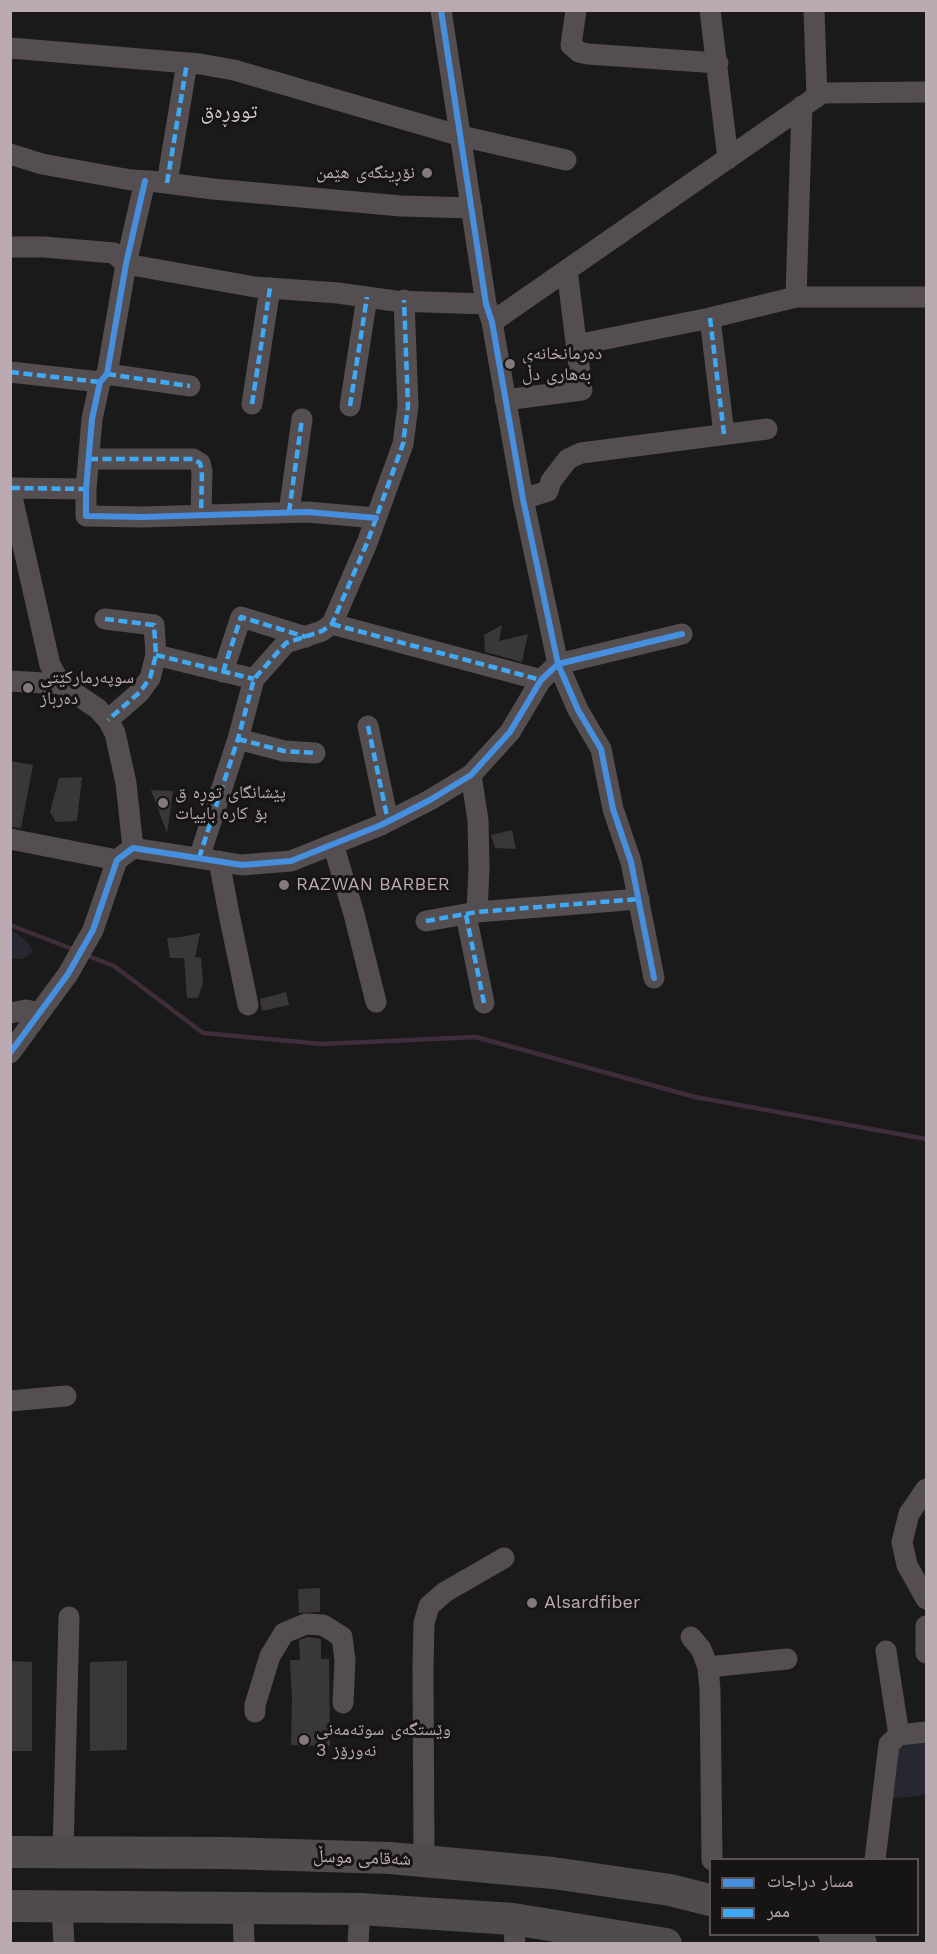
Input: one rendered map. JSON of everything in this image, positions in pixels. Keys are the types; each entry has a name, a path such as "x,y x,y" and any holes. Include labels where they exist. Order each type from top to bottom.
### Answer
{"highway":[{"name":"شەقامی موسڵ","path":"10,1852 226,1853 424,1860 554,1873 670,1890 709,1900"},
{"path":"10,1906 360,1909 514,1932 666,1944"}],"street":[{"path":"441,10 489,313 523,499 558,664 578,710 601,749 613,809 631,862 654,978"},
{"path":"576,10 571,45 579,52 718,63"},
{"path":"710,10 728,159"},
{"path":"796,297 814,10"},
{"path":"10,48 187,63 234,70 461,136 566,160"},
{"path":"167,183 187,63"},
{"path":"10,247 114,253 126,264 188,276 270,288 404,300 489,313 567,270 822,93 927,92"},
{"path":"10,153 42,164 131,180 401,207 472,208"},
{"path":"146,181 126,264 104,378 92,419 86,516 143,517 307,512 376,518"},
{"path":"505,400 582,390 567,270"},
{"path":"252,404 270,288"},
{"path":"350,406 367,297"},
{"path":"576,345 710,318 796,297 927,297"},
{"path":"248,1005 228,914 209,859 254,679 286,643 322,631 332,624 376,518 403,444 408,406 404,300"},
{"path":"710,318 724,434"},
{"path":"10,372 190,386"},
{"path":"289,512 302,419"},
{"path":"523,499 548,491 551,481 568,459 574,455 766,429"},
{"path":"89,459 194,459 200,463 202,471 201,515"},
{"path":"10,1053 68,974 93,930 125,854 126,783 115,734 108,720 98,709 61,684 50,665 10,488 86,489"},
{"path":"224,672 241,617 306,637"},
{"path":"105,619 154,625 156,655 150,678 140,692 108,720"},
{"path":"332,624 541,680"},
{"path":"10,839 125,854 209,859 242,865 291,861 430,800 471,775 510,732 541,680 558,664 682,634"},
{"path":"156,655 254,679"},
{"path":"10,681 61,684"},
{"path":"368,726 388,820"},
{"path":"238,739 284,751 315,753"},
{"path":"471,775 478,820 479,869 471,914 484,1004"},
{"path":"333,844 354,914 376,1002"},
{"path":"426,921 471,914 639,899"},
{"path":"10,1013 26,1010 39,1013"},
{"path":"10,1401 66,1396"},
{"path":"927,1489 909,1514 902,1542 907,1565 927,1599"},
{"path":"424,1860 424,1623 429,1606 445,1592 504,1558"},
{"path":"63,1853 69,1617"},
{"path":"255,1712 255,1705 270,1656 284,1633 306,1624 323,1625 342,1636 345,1660 343,1703"},
{"path":"927,1626 927,1653"},
{"path":"691,1637 708,1667 712,1858"},
{"path":"886,1651 899,1735"},
{"path":"708,1667 787,1659"},
{"path":"875,1858 889,1744 899,1735 927,1732"},
{"path":"63,1907 64,1944"},
{"path":"243,1909 244,1944"},
{"path":"358,1944 360,1909"}],"shaded area":[{"path":"11,931 17,933 29,944 33,952 22,959 11,959"},
{"path":"926,1738 926,1795 889,1799 895,1748 905,1742"}],"building":[{"path":"502,625 499,641 528,634 522,662 485,652 484,635"},
{"path":"10,761 33,765 21,828 10,827"},
{"path":"82,777 77,821 56,822 50,812 59,778"},
{"path":"151,790 173,791 167,833"},
{"path":"512,830 516,849 495,848 491,835"},
{"path":"200,933 195,957 201,958 203,983 198,998 187,998 184,958 170,958 167,938"},
{"path":"286,992 289,1005 262,1011 260,999"},
{"path":"320,1588 320,1612 299,1613 298,1589"},
{"path":"308,1637 321,1639 321,1659 329,1659 330,1746 291,1745 290,1660 300,1660 299,1640"},
{"path":"10,1661 32,1662 32,1751 10,1751"},
{"path":"127,1661 127,1750 90,1751 90,1662"}],"waterway":[{"path":"10,925 75,950"},
{"path":"86,955 114,966 203,1033 322,1044 476,1037 695,1097 926,1139"}],"marked path":[{"path":"167,183 187,63"},
{"path":"252,404 270,288"},
{"path":"350,406 367,297"},
{"path":"199,858 238,739 254,679 286,643 322,631 332,624 367,543 403,444 408,406 404,300"},
{"path":"710,318 724,434"},
{"path":"10,372 100,382 99,386"},
{"path":"107,374 190,386"},
{"path":"289,512 302,419"},
{"path":"89,459 193,459 200,463 202,471 201,515"},
{"path":"11,488 86,489"},
{"path":"223,672 241,617 306,637"},
{"path":"105,619 154,625 156,655 150,678 140,692 108,720"},
{"path":"332,624 541,680"},
{"path":"156,655 254,679"},
{"path":"368,726 388,821"},
{"path":"238,739 284,751 315,753"},
{"path":"426,921 477,912 639,899"},
{"path":"466,915 484,1003"}],"cycle path":[{"path":"441,10 486,304 492,322 523,499 558,664 578,710 601,749 613,809 631,862 654,978"},
{"path":"145,181 126,264 107,374 100,382 92,419 86,516 143,517 307,512 376,518"},
{"path":"10,1053 68,974 93,930 117,860 133,848 242,865 291,861 381,825 430,800 471,775 510,732 541,680 558,664 682,634"}],"place":[{"name":"نۆڕینگەی هێمن","path":"427,173"},
{"name":"دەرمانخانەی بەهاری دڵ","path":"510,364"},
{"name":"سوپەرمارکێتی دەرباز","path":"28,688"},
{"name":"پێشانگای توڕه ق بۆ کاره باییات","path":"163,803"},
{"name":"RAZWAN BARBER","path":"284,885"},
{"name":"Alsardfiber","path":"532,1603"},
{"name":"وێستگەی سوتەمەنی نەورۆز 3","path":"304,1740"}],"district":[{"name":"تووڕەق","path":"229,112"}]}
